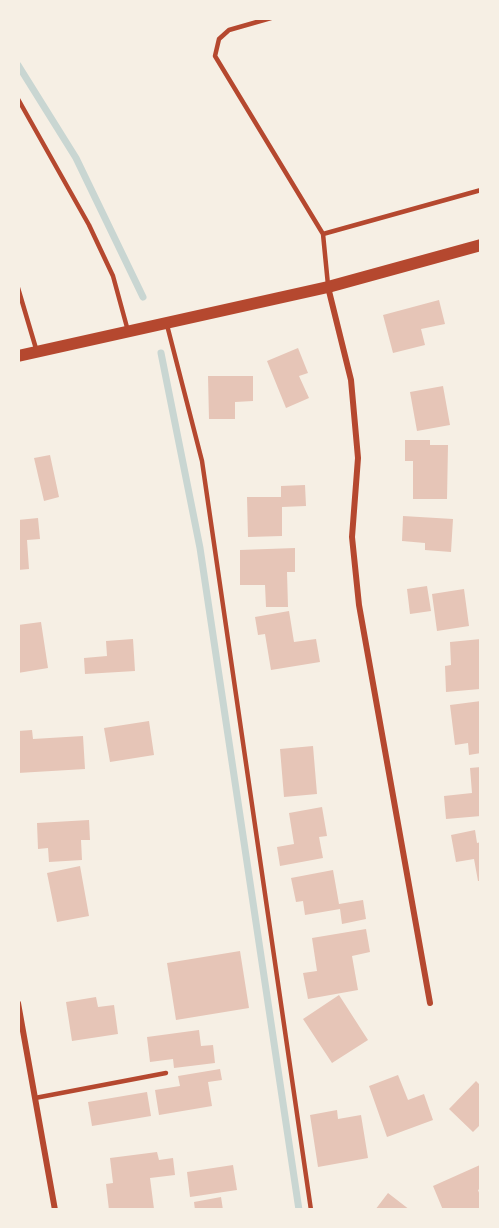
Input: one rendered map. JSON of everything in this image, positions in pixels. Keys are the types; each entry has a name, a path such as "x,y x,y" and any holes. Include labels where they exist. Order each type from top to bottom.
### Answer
{"main road":[{"path":"18,356 328,287 481,244"}],"street":[{"path":"328,287 351,380 357,458 352,537 358,604 430,1003"},
{"path":"18,1003 55,1210"}],"lane":[{"path":"271,18 229,30 219,39 215,56 323,234 328,287"},
{"path":"18,99 89,225 113,276 128,331"},
{"path":"323,234 481,190"},
{"path":"18,288 37,352"},
{"path":"166,323 202,461 311,1210"},
{"path":"35,1098 166,1073"}],"building":[{"path":"439,300 445,324 421,329 425,345 393,353 383,315"},
{"path":"298,348 308,373 299,376 309,398 286,408 267,361"},
{"path":"208,376 253,376 253,401 235,402 235,419 209,419"},
{"path":"443,386 450,425 417,431 410,392"},
{"path":"405,440 430,440 430,445 448,445 447,499 413,499 413,461 405,461"},
{"path":"50,455 59,497 44,501 34,458"},
{"path":"305,485 306,506 282,507 282,536 248,537 247,497 281,497 281,486"},
{"path":"403,516 453,519 451,552 425,550 425,543 402,541"},
{"path":"38,518 40,539 27,540 29,569 18,570 18,520"},
{"path":"295,548 295,572 287,572 288,607 266,607 265,585 240,585 240,550"},
{"path":"427,586 431,611 410,614 407,589"},
{"path":"464,589 469,626 437,631 432,594"},
{"path":"289,611 294,642 316,639 320,662 271,670 265,634 258,635 255,617"},
{"path":"41,622 48,668 18,673 18,625"},
{"path":"133,639 135,671 85,674 84,658 107,656 106,641"},
{"path":"481,639 480,689 446,692 445,666 451,665 450,642"},
{"path":"481,701 481,753 469,755 468,743 455,745 450,705"},
{"path":"149,721 154,755 110,762 104,728"},
{"path":"32,730 33,739 83,736 85,769 18,773 18,731"},
{"path":"313,746 317,794 284,797 280,749"},
{"path":"481,767 481,816 446,819 444,796 472,793 470,768"},
{"path":"322,807 327,836 319,837 323,858 280,866 277,847 294,844 289,813"},
{"path":"89,820 90,840 81,840 82,860 49,862 48,848 38,849 37,823"},
{"path":"475,830 477,843 481,842 481,881 478,881 474,859 456,862 451,835"},
{"path":"80,866 89,916 57,922 47,873"},
{"path":"333,870 339,904 363,900 366,919 342,924 340,909 305,915 303,901 296,902 291,878"},
{"path":"366,929 370,952 352,956 358,990 308,999 303,973 317,971 312,938"},
{"path":"240,951 249,1008 176,1020 167,963"},
{"path":"339,995 368,1040 332,1063 303,1019"},
{"path":"96,997 98,1007 114,1005 118,1034 72,1041 66,1002"},
{"path":"199,1030 201,1046 213,1045 215,1063 174,1068 173,1059 150,1062 147,1037"},
{"path":"220,1069 222,1080 208,1082 212,1106 159,1115 155,1090 180,1086 178,1076"},
{"path":"398,1075 408,1100 424,1094 433,1120 387,1137 369,1086"},
{"path":"476,1081 481,1086 481,1124 473,1132 449,1109"},
{"path":"147,1092 151,1116 92,1126 88,1102"},
{"path":"337,1110 338,1119 361,1115 368,1158 318,1167 310,1115"},
{"path":"157,1152 159,1160 173,1158 175,1175 150,1178 154,1209 109,1210 106,1184 113,1183 110,1158"},
{"path":"233,1165 237,1190 190,1197 187,1172"},
{"path":"480,1165 481,1188 478,1190 481,1210 443,1210 433,1186"},
{"path":"388,1193 410,1210 375,1210"},
{"path":"221,1197 223,1210 195,1210 194,1202"}],"waterway":[{"path":"18,65 76,158 143,297"},
{"path":"161,353 200,548 299,1210"}]}
